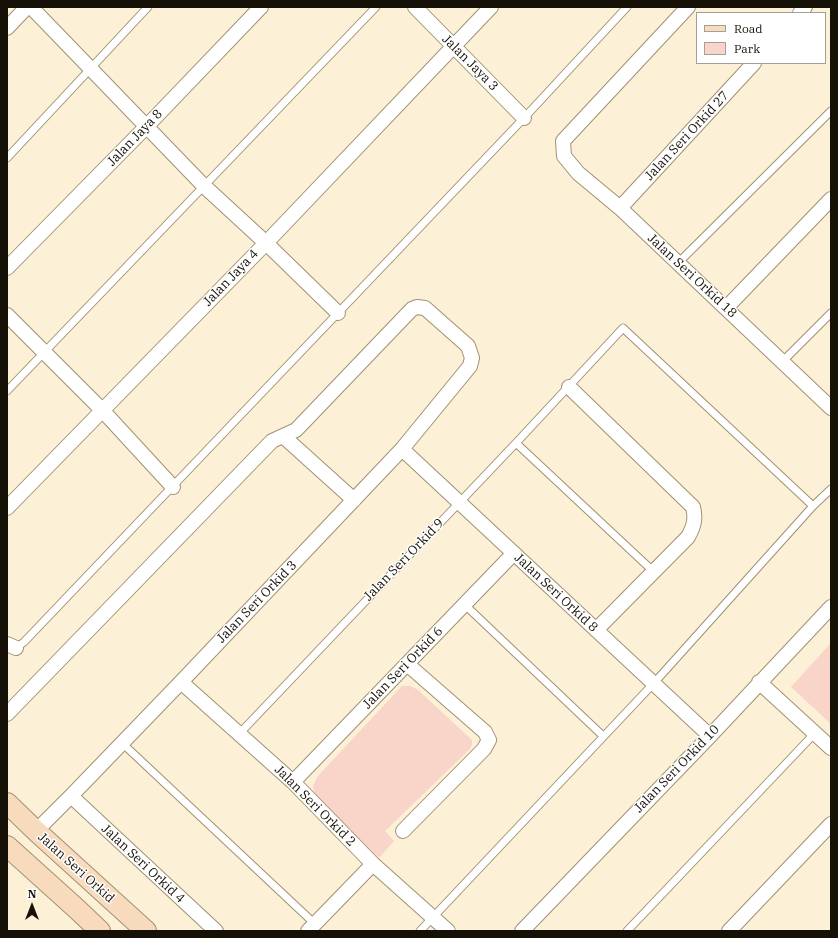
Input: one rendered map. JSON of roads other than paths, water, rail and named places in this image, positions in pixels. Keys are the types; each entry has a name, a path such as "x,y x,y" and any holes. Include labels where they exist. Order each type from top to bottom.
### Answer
{"main road":[{"name":"Jalan Seri Orkid","path":"7,803 146,931"},
{"path":"9,852 78,910 100,931"}],"street":[{"path":"7,28 28,7"},
{"path":"31,7 203,185 266,243 338,313"},
{"name":"Jalan Jaya 8","path":"7,268 146,127 261,7"},
{"name":"Jalan Jaya 3","path":"415,7 524,118"},
{"name":"Jalan Jaya 4","path":"7,508 266,243 491,7"},
{"name":"Jalan Seri Orkid 18","path":"688,7 563,141 564,156 578,173 620,208 831,408"},
{"name":"Jalan Seri Orkid 27","path":"620,208 753,64"},
{"path":"726,308 831,199"},
{"name":"Jalan Seri Orkid 3","path":"36,831 181,682 402,449 470,366 472,358 468,346 425,308 417,307 412,309 296,430 283,436"},
{"path":"7,315 102,411 173,487"},
{"path":"569,387 693,507 695,516 694,526 688,537 596,630"},
{"path":"7,714 272,442 283,436 354,500"},
{"name":"Jalan Seri Orkid 8","path":"402,449 710,736"},
{"name":"Jalan Seri Orkid 6","path":"293,782 514,553"},
{"name":"Jalan Seri Orkid 10","path":"522,931 710,736 759,682 831,607"},
{"path":"403,831 484,749 489,740 485,732 407,664"},
{"name":"Jalan Seri Orkid 2","path":"181,682 293,782 373,864 448,931"},
{"path":"759,682 831,748"},
{"name":"Jalan Seri Orkid 4","path":"71,796 216,931"},
{"path":"729,931 831,824"},
{"path":"311,928 373,864"}],"lane":[{"path":"7,158 148,7"},
{"path":"7,391 203,185 376,7"},
{"path":"11,646 24,642 524,118 627,7"},
{"path":"678,263 831,111"},
{"path":"782,362 831,314"},
{"name":"Jalan Seri Orkid 9","path":"239,734 569,387 623,328 813,506"},
{"path":"516,443 654,572"},
{"path":"420,931 654,683 813,506 831,489"},
{"path":"464,604 603,736"},
{"path":"627,931 815,733"},
{"path":"122,743 311,928"}]}
